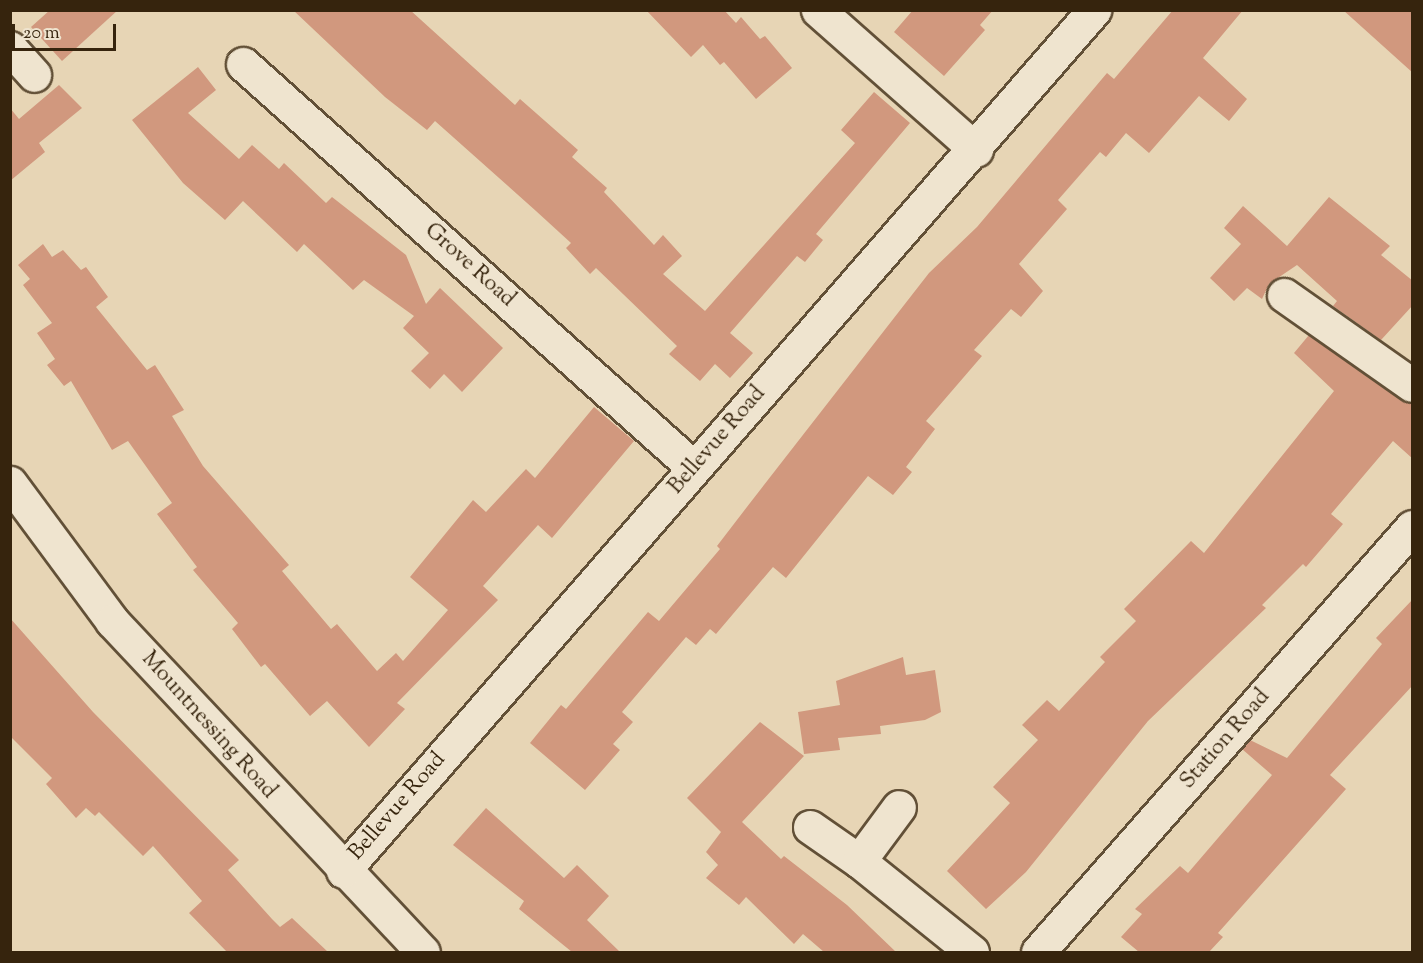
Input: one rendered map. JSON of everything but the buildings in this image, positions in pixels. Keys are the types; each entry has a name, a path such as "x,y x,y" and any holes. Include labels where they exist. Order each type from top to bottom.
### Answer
{"street":[{"path":"818,10 976,150"},
{"name":"Bellevue Road","path":"342,871 976,150 1094,10"},
{"path":"10,48 34,75"},
{"name":"Grove Road","path":"243,64 694,468"},
{"path":"1284,295 1413,385"},
{"name":"Mountnessing Road","path":"10,483 112,621 342,871 423,952"},
{"name":"Station Road","path":"1038,952 1413,527"},
{"path":"859,861 899,807"},
{"path":"810,827 859,861 972,952"}]}
